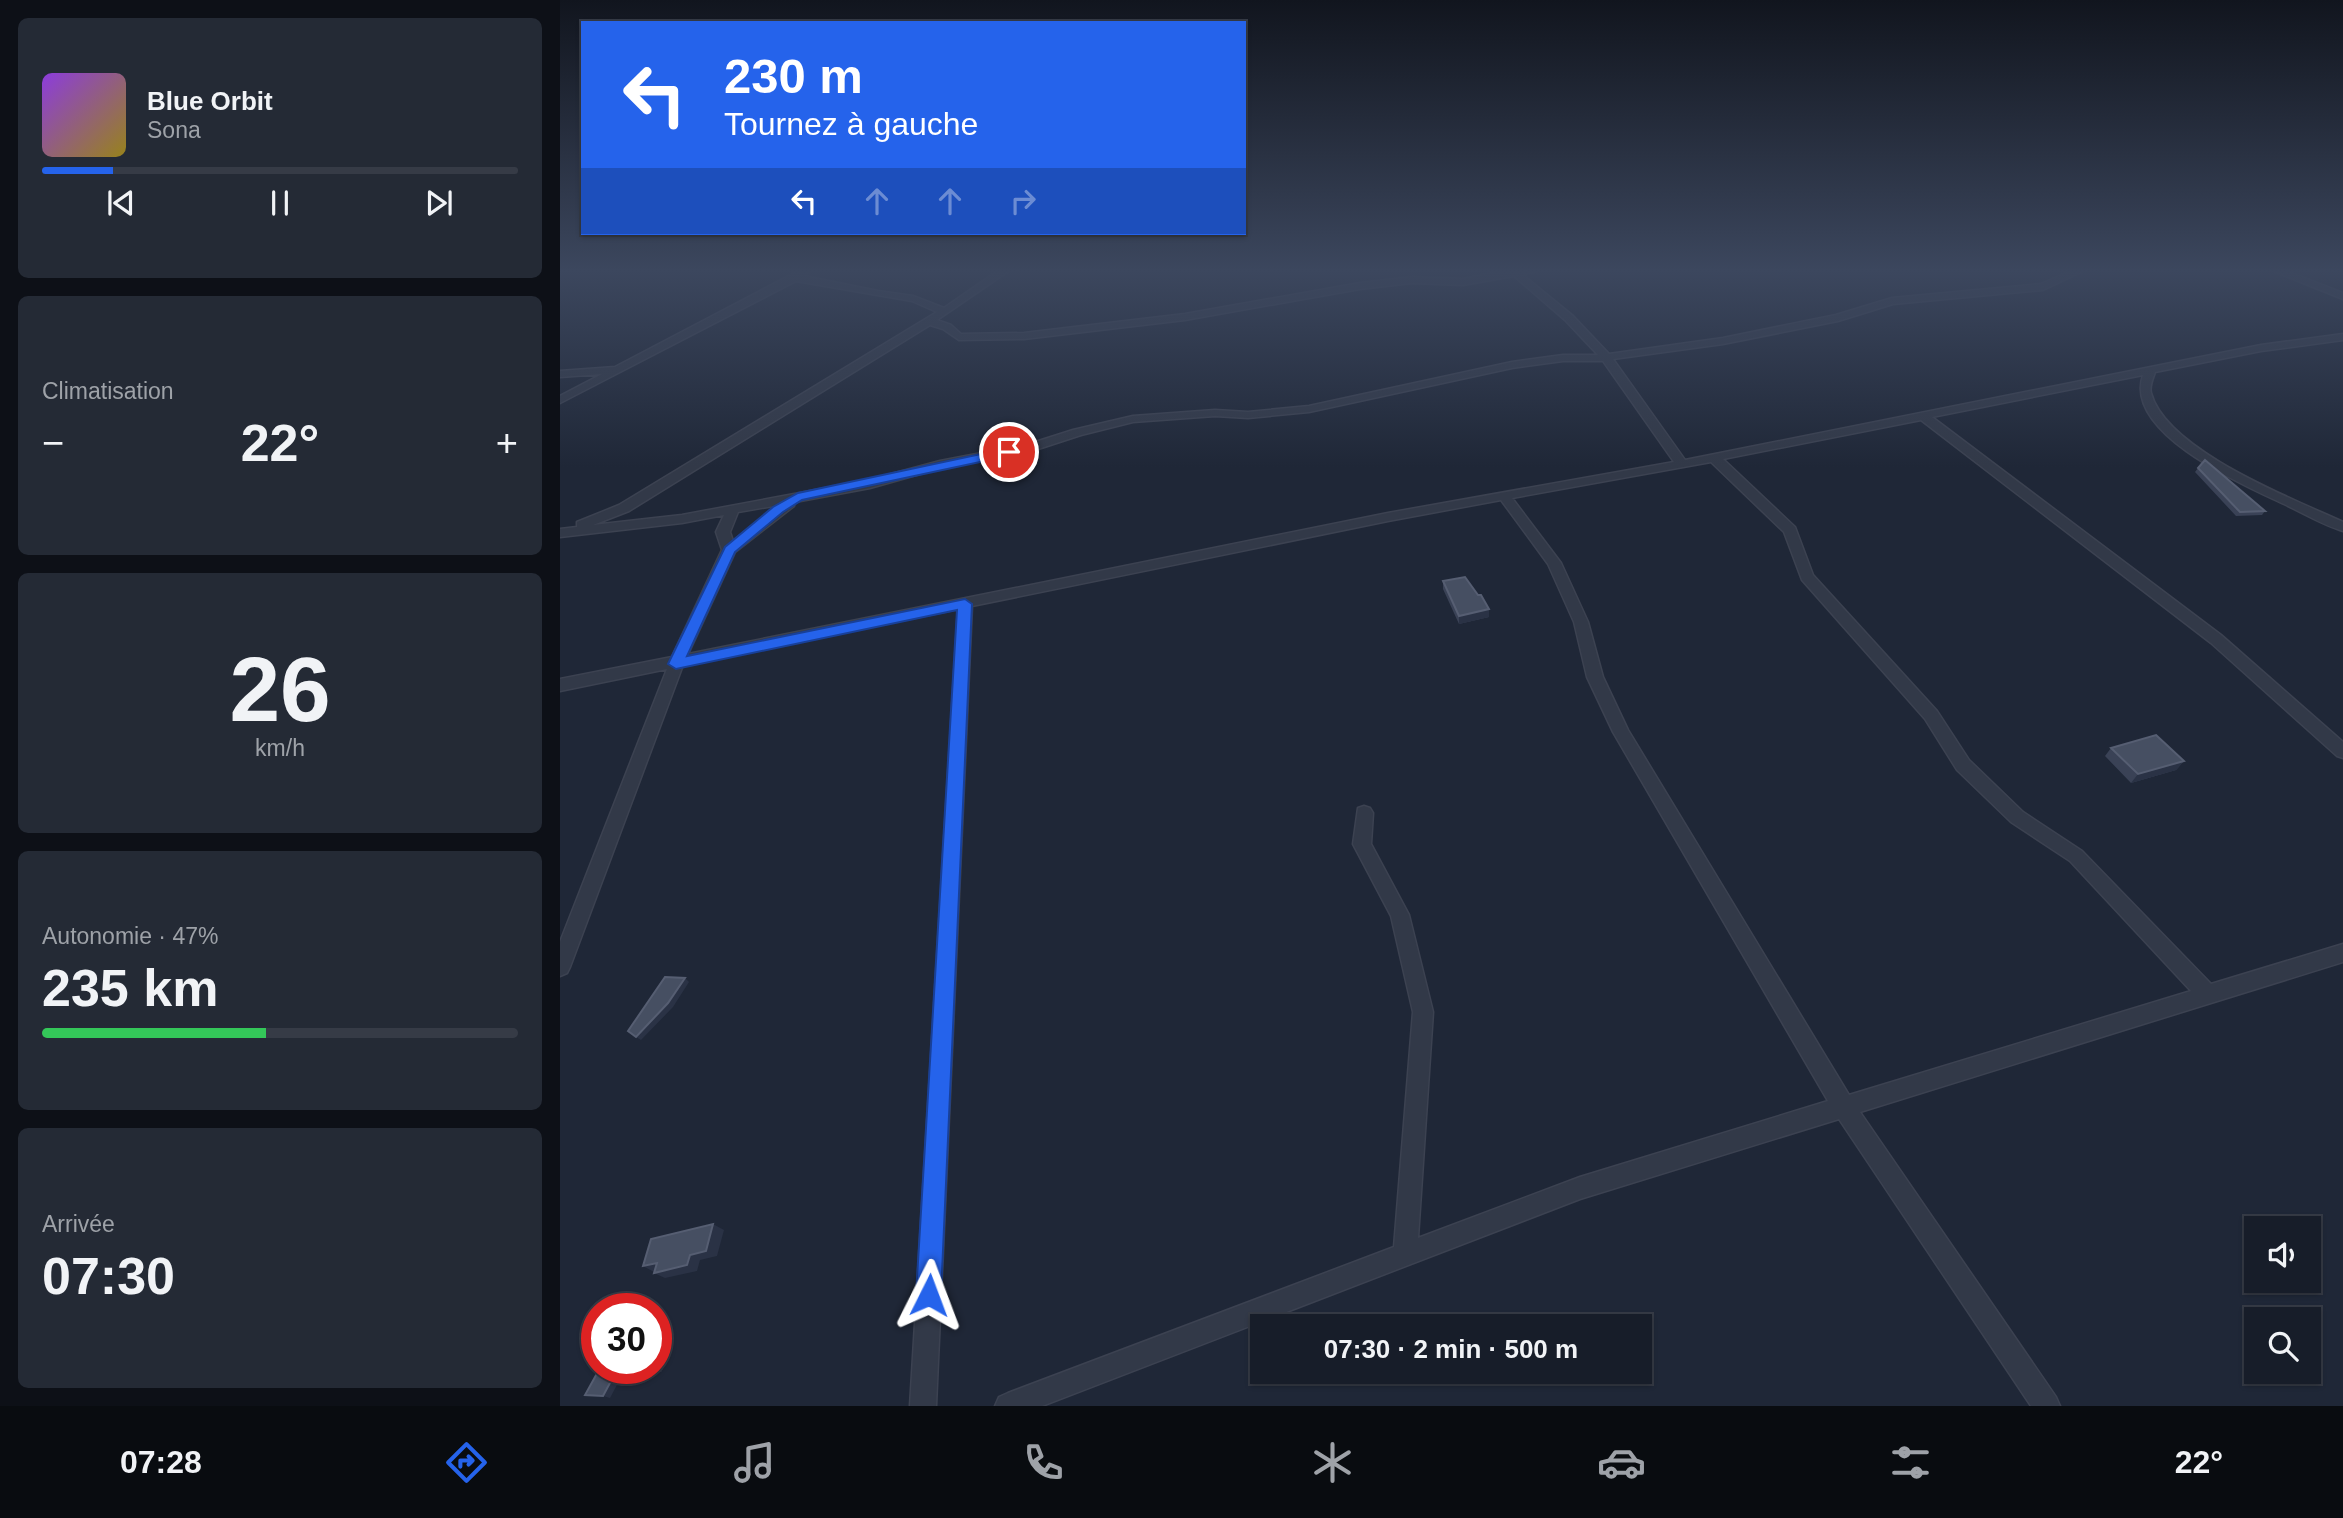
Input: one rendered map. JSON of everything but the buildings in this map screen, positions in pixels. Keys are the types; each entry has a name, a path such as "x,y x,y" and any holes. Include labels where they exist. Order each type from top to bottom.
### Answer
{"street":[{"path":"560,400 683,336"},
{"path":"561,534 624,508 905,336"},
{"path":"957,336 1035,336"},
{"path":"1586,336 1606,357 1682,464"},
{"path":"561,534 732,511 1032,447 1077,432 1133,419 1215,413 1248,415 1309,409 1512,365 1563,358 1606,357 1750,336"},
{"path":"560,685 2261,348 2343,337"},
{"path":"560,374 619,370"},
{"path":"2150,371 2144,390 2152,412 2165,429 2246,482 2343,527"},
{"path":"1922,415 2216,639 2343,752"},
{"path":"1713,457 1790,530 1807,578 1931,715 1963,765 2018,817 2076,856 2207,994"},
{"path":"1504,496 1554,563 1581,622 1595,677 1620,732 1843,1106 2047,1406"},
{"path":"560,967 676,664 729,550 778,509 798,497"},
{"path":"729,550 723,533 732,511"},
{"path":"923,1406 965,604"},
{"path":"1364,813 1362,844 1399,915 1423,1012 1405,1254"},
{"path":"1008,1406 1580,1188 2343,953"}],"route":[{"path":"929,1295 965,604 676,664 729,550 761,527 778,509 798,497 870,484 940,465 1009,452"}]}
